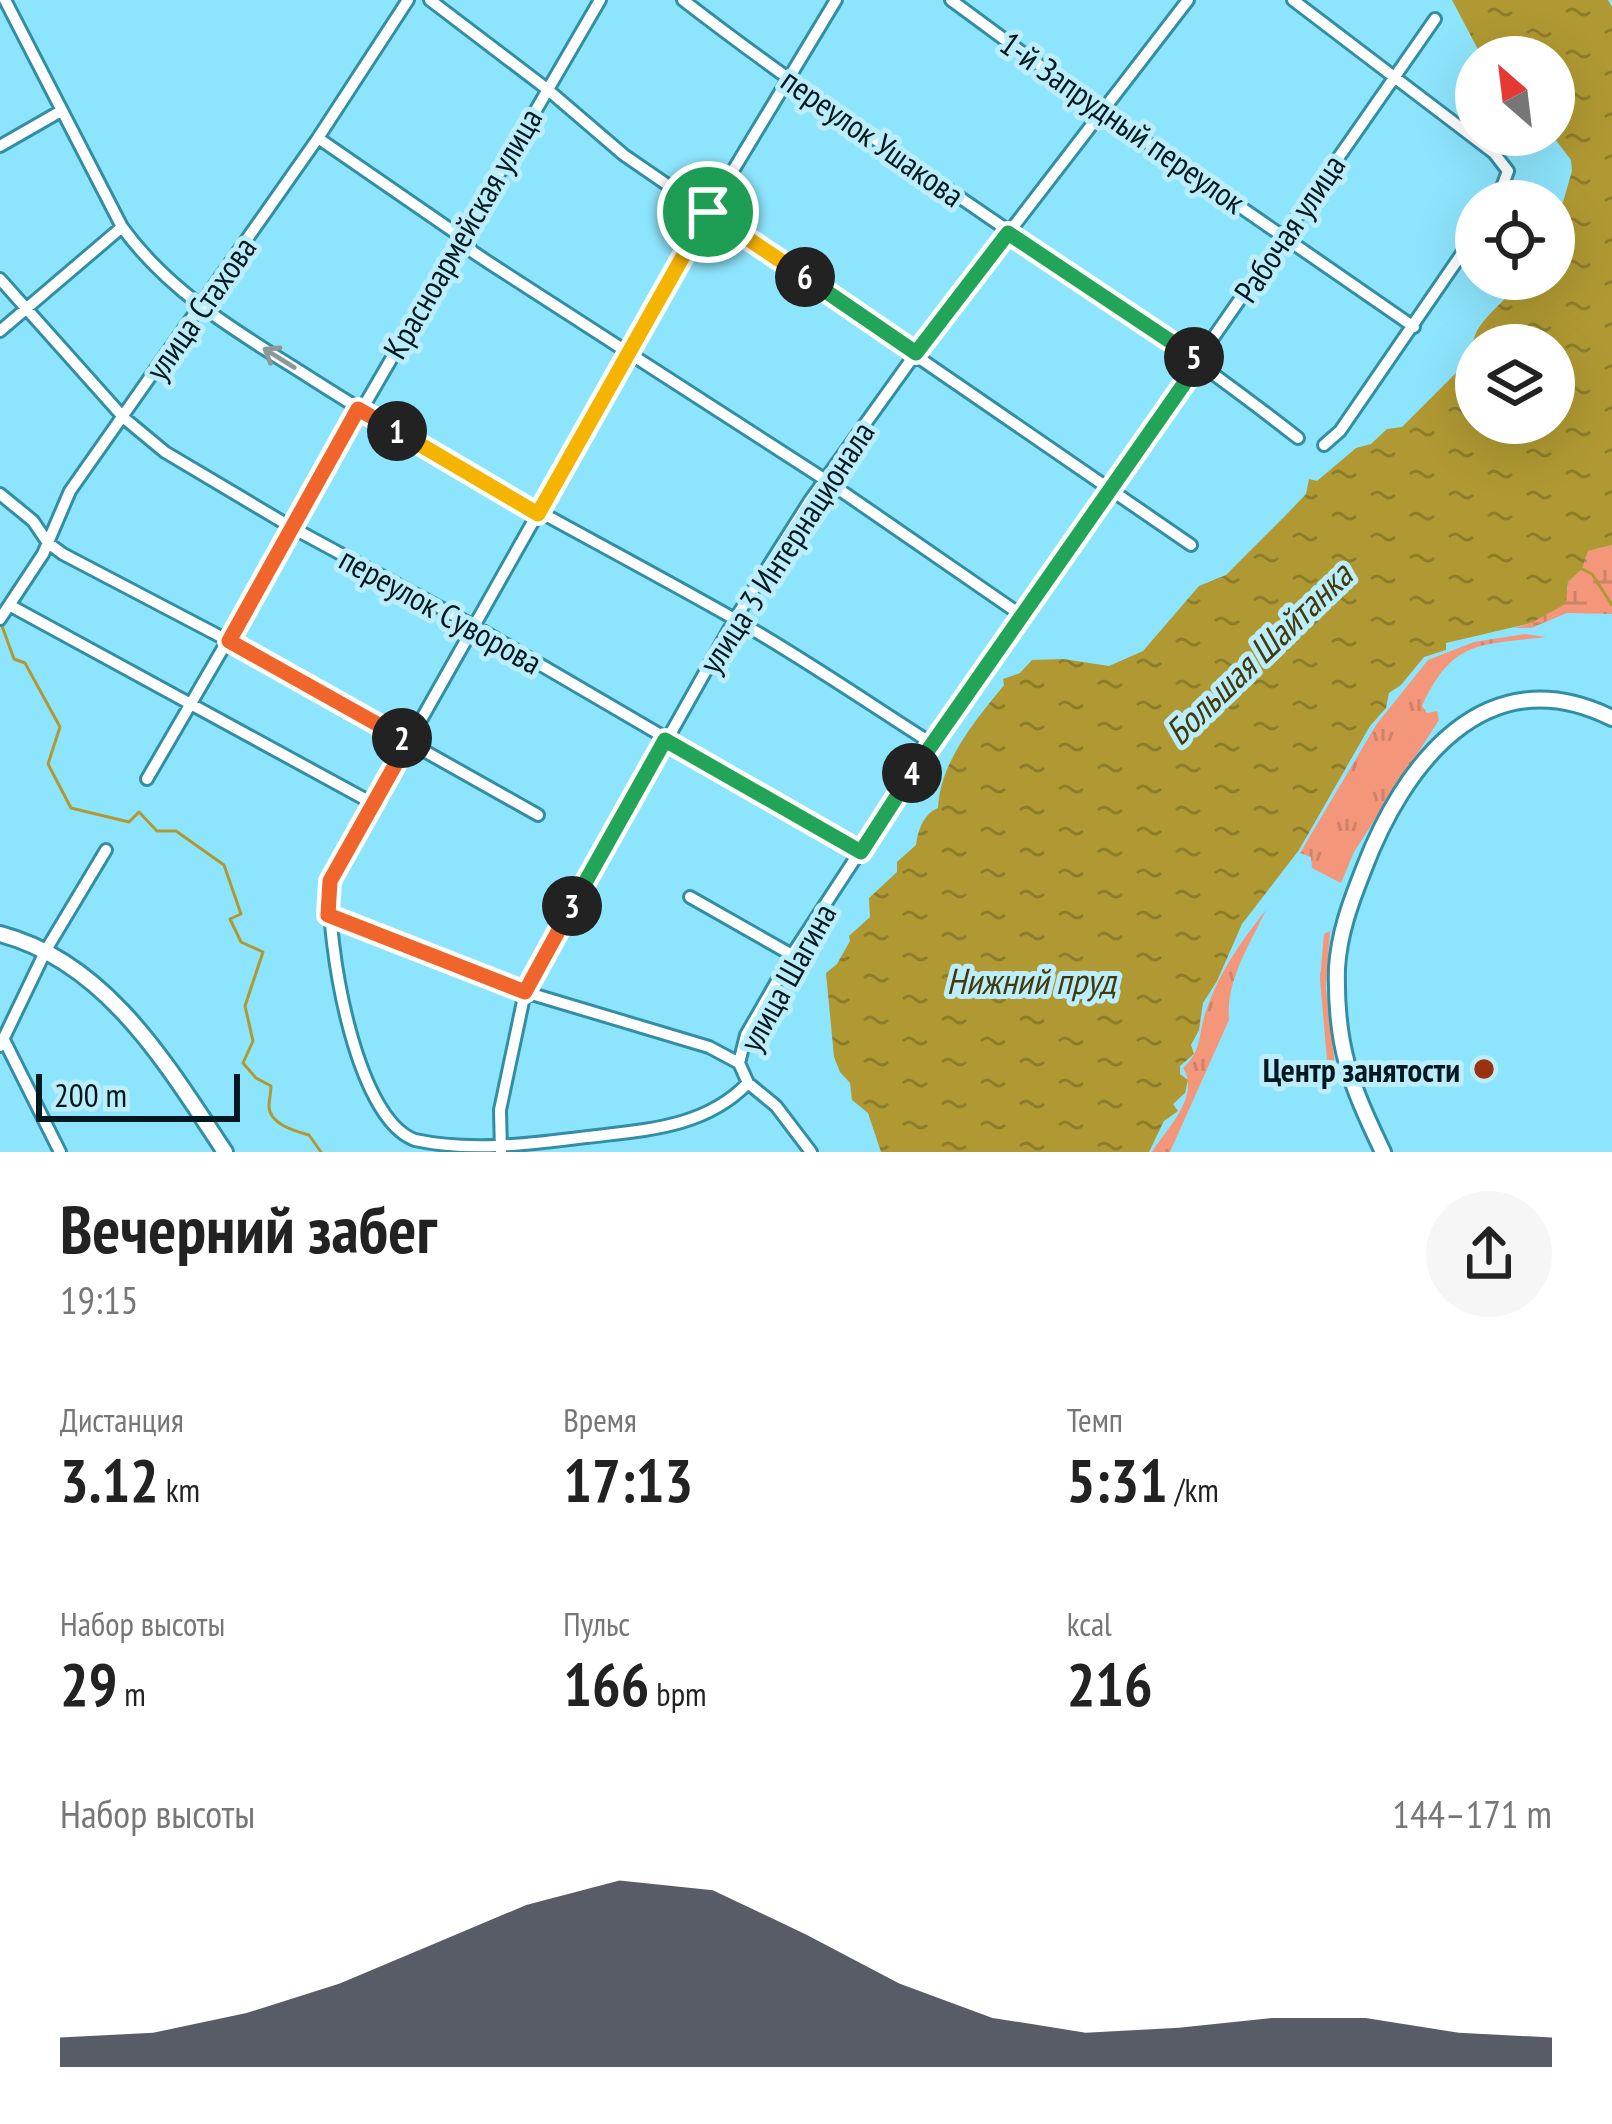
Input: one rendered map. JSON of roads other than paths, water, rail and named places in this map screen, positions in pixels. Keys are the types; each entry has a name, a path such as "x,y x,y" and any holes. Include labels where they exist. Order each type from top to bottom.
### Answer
{"main road":[{"path":"1382,1152 1343,1060 1337,970 1344,921 1378,832 1429,753 1468,718 1538,700 1612,718"},
{"path":"0,934 35,943 111,996 170,1070 225,1152"}],"street":[{"path":"4,0 122,227 140,251 200,308 358,409 538,514 735,619 932,743"},
{"name":"улица Стахова","path":"0,619 48,543 70,490 318,138 408,0"},
{"path":"430,0 547,88 624,155 1191,544"},
{"name":"Красноармейская улица","path":"147,779 600,0"},
{"name":"переулок Ушакова","path":"683,0 1008,233 1200,361 1298,438"},
{"path":"748,1083 718,1109 682,1123 500,1150 416,1140 390,1123 366,1075 344,1012 328,915 330,881 708,212 836,0"},
{"name":"1-й Запрудный переулок","path":"951,0 1103,112 1414,327"},
{"name":"улица 3 Интернационала","path":"500,1150 501,1106 525,992 735,619 824,479 916,353 1188,0"},
{"path":"1293,0 1494,153 1508,171 1508,180"},
{"path":"0,26 13,19"},
{"name":"Рабочая улица","path":"1021,615 1435,19"},
{"path":"0,146 62,111"},
{"path":"318,138 460,236 473,252 824,479 1021,615"},
{"path":"0,331 122,227"},
{"path":"1324,445 1340,431 1455,265"},
{"name":"переулок Суворова","path":"0,278 124,418 165,452 861,852"},
{"path":"0,494 34,521 48,543 538,815"},
{"path":"11,606 374,804"},
{"name":"улица Шагина","path":"811,1152 776,1106 748,1083 739,1063 746,1035 792,955 1021,615"},
{"path":"61,1152 2,1043 46,950 106,850"},
{"path":"690,898 792,955"},
{"path":"328,915 525,992 709,1047 739,1063"}],"water":[{"name":"Нижний пруд","path":"1452,0 1608,0 1612,7 1612,545 1588,551 1582,569 1568,582 1562,606 1531,623 1446,643 1446,650 1424,657 1389,693 1386,708 1370,726 1299,850 1242,924 1203,1003 1191,1045 1194,1054 1180,1066 1180,1074 1188,1080 1185,1093 1173,1104 1178,1111 1164,1121 1149,1152 881,1152 868,1113 852,1100 850,1083 834,1057 826,973 837,964 849,936 870,917 869,898 897,872 897,862 916,845 925,819 938,808 952,758 1004,685 1003,679 1020,673 1032,660 1109,666 1143,651 1199,586 1226,575 1285,516 1306,494 1309,479 1317,481 1356,448 1371,444 1387,429 1402,427 1455,374 1455,444 1575,444 1575,324 1482,324 1504,300 1575,300 1568,156 1575,156 1575,36 1471,36"}],"waterway":[{"path":"1582,569 1592,574 1612,605"},
{"path":"2,626 14,659 25,663 60,727 48,764 71,808 129,822 139,812 157,831 176,831 224,865 241,914 230,919 241,942 263,952 245,1006 253,1041 243,1063 271,1086 273,1118 309,1135 321,1152"}],"place":[{"name":"Центр занятости","path":"1484,1069"}],"water label":[{"name":"Большая Шайтанка","path":"1258,653"}]}
